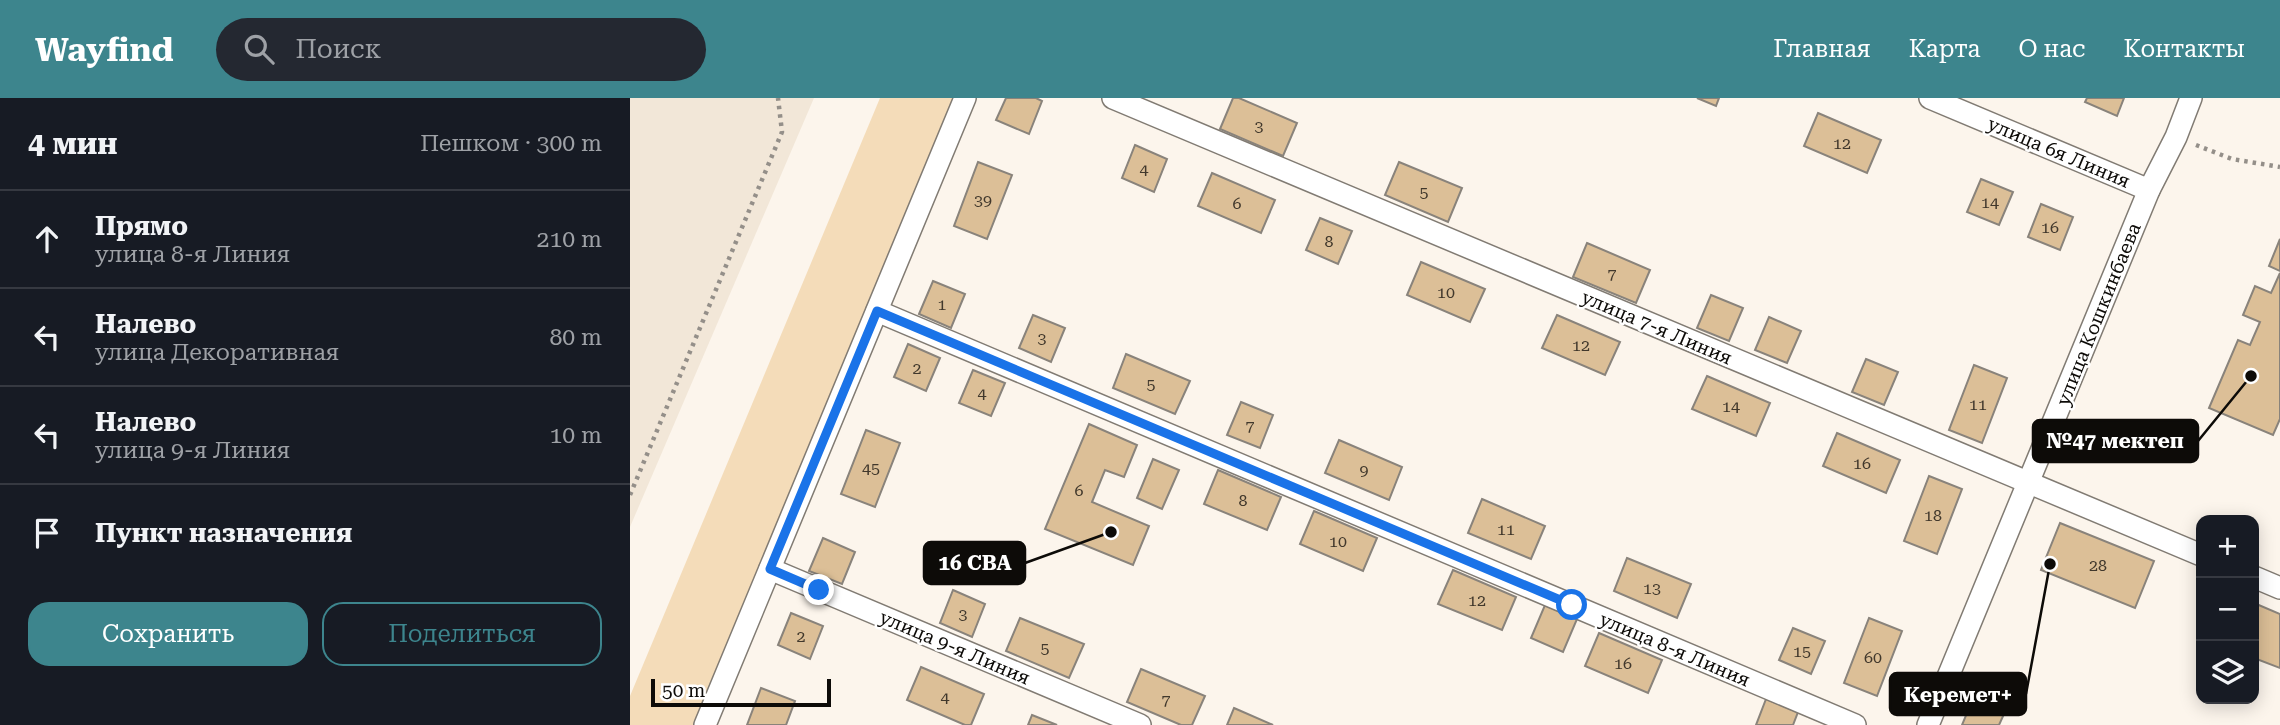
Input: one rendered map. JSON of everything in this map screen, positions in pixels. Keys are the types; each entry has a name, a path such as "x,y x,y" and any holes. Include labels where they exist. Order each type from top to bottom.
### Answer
{"street":[{"path":"705,725 965,98"},
{"name":"улица 7-я Линия","path":"1114,98 2196,553"},
{"name":"улица 6я Линия","path":"1930,98 2149,190"},
{"name":"улица Кошкинбаева","path":"1928,725 2149,190 2176,137 2191,98"},
{"name":"улица 8-я Линия","path":"877,311 1855,725"},
{"name":"улица 9-я Линия","path":"770,569 1140,725"},
{"path":"2256,578 2280,588"}],"path":[{"path":"630,495 782,132 778,98"},
{"path":"2176,137 2232,159 2280,167"}],"shaded area":[{"path":"630,98 814,98 630,527"},
{"path":"880,98 954,98 694,725 630,725 630,696"}],"building":[{"path":"1006,98 1036,98 1042,101 1029,134 996,120"},
{"path":"1233,98 1239,98 1297,123 1283,156 1220,129"},
{"path":"1697,98 1719,98 1716,106"},
{"path":"2087,98 2124,98 2117,116 2085,102"},
{"path":"1818,113 1881,140 1867,173 1804,146"},
{"path":"1135,145 1167,159 1154,192 1122,178"},
{"path":"978,162 1012,175 987,239 954,226"},
{"path":"1399,162 1462,188 1448,222 1385,195"},
{"path":"1212,173 1275,200 1261,233 1198,206"},
{"path":"1981,179 2013,192 1999,225 1967,212"},
{"path":"2041,204 2073,217 2060,250 2028,237"},
{"path":"1320,218 1352,231 1338,264 1306,250"},
{"path":"2280,239 2280,271 2269,266"},
{"path":"1587,243 1650,270 1636,303 1573,277"},
{"path":"1421,262 1485,289 1470,322 1407,295"},
{"path":"2280,273 2280,419 2273,435 2209,408 2238,340 2250,345 2260,322 2243,315 2255,286 2271,293"},
{"path":"933,281 965,294 951,328 919,314"},
{"path":"1711,295 1743,308 1729,341 1697,328"},
{"path":"1033,315 1065,328 1051,362 1019,348"},
{"path":"1557,315 1620,342 1605,375 1542,348"},
{"path":"1769,317 1801,331 1787,363 1755,350"},
{"path":"908,344 940,358 926,391 894,377"},
{"path":"1126,354 1190,381 1175,414 1113,388"},
{"path":"1866,359 1898,372 1884,405 1852,392"},
{"path":"1974,365 2007,378 1982,443 1949,430"},
{"path":"973,370 1005,383 991,416 959,403"},
{"path":"1707,376 1770,403 1756,436 1692,409"},
{"path":"1241,402 1273,415 1260,448 1227,435"},
{"path":"1089,424 1137,445 1124,477 1105,470 1092,502 1149,526 1133,565 1045,529"},
{"path":"866,430 900,443 875,507 841,494"},
{"path":"1837,433 1900,460 1886,493 1823,466"},
{"path":"1339,440 1402,467 1389,500 1325,473"},
{"path":"1153,459 1179,470 1162,509 1137,498"},
{"path":"1218,470 1281,497 1267,530 1204,504"},
{"path":"1929,476 1962,489 1937,554 1904,541"},
{"path":"1482,499 1545,526 1531,559 1468,533"},
{"path":"1314,511 1377,538 1363,571 1300,544"},
{"path":"2060,523 2154,561 2135,608 2041,570"},
{"path":"823,538 855,552 842,584 809,571"},
{"path":"1627,558 1691,584 1677,618 1614,591"},
{"path":"1453,570 1516,597 1502,630 1438,604"},
{"path":"953,590 985,604 972,637 940,623"},
{"path":"1545,605 1577,619 1563,652 1531,638"},
{"path":"2259,605 2280,614 2280,668 2259,660"},
{"path":"791,613 823,626 810,659 778,645"},
{"path":"1020,618 1084,644 1069,678 1006,651"},
{"path":"1869,618 1902,631 1877,696 1844,683"},
{"path":"1793,628 1825,641 1811,674 1779,660"},
{"path":"1599,633 1662,660 1648,693 1585,666"},
{"path":"921,667 984,694 971,725 965,725 907,700"},
{"path":"1141,669 1205,696 1192,725 1181,725 1127,702"},
{"path":"761,688 795,701 786,725 747,725"},
{"path":"1766,699 1798,712 1793,725 1756,725"},
{"path":"1972,701 2004,714 1999,725 1962,725"},
{"path":"1234,708 1273,725 1227,725"},
{"path":"1032,715 1057,725 1028,725"}],"place":[{"name":"№47 мектеп","path":"2251,376"},
{"name":"16 СВА","path":"1111,532"},
{"name":"Керемет+","path":"2050,564"}],"route":[{"path":"819,590 770,569 877,311 1572,605"}]}
